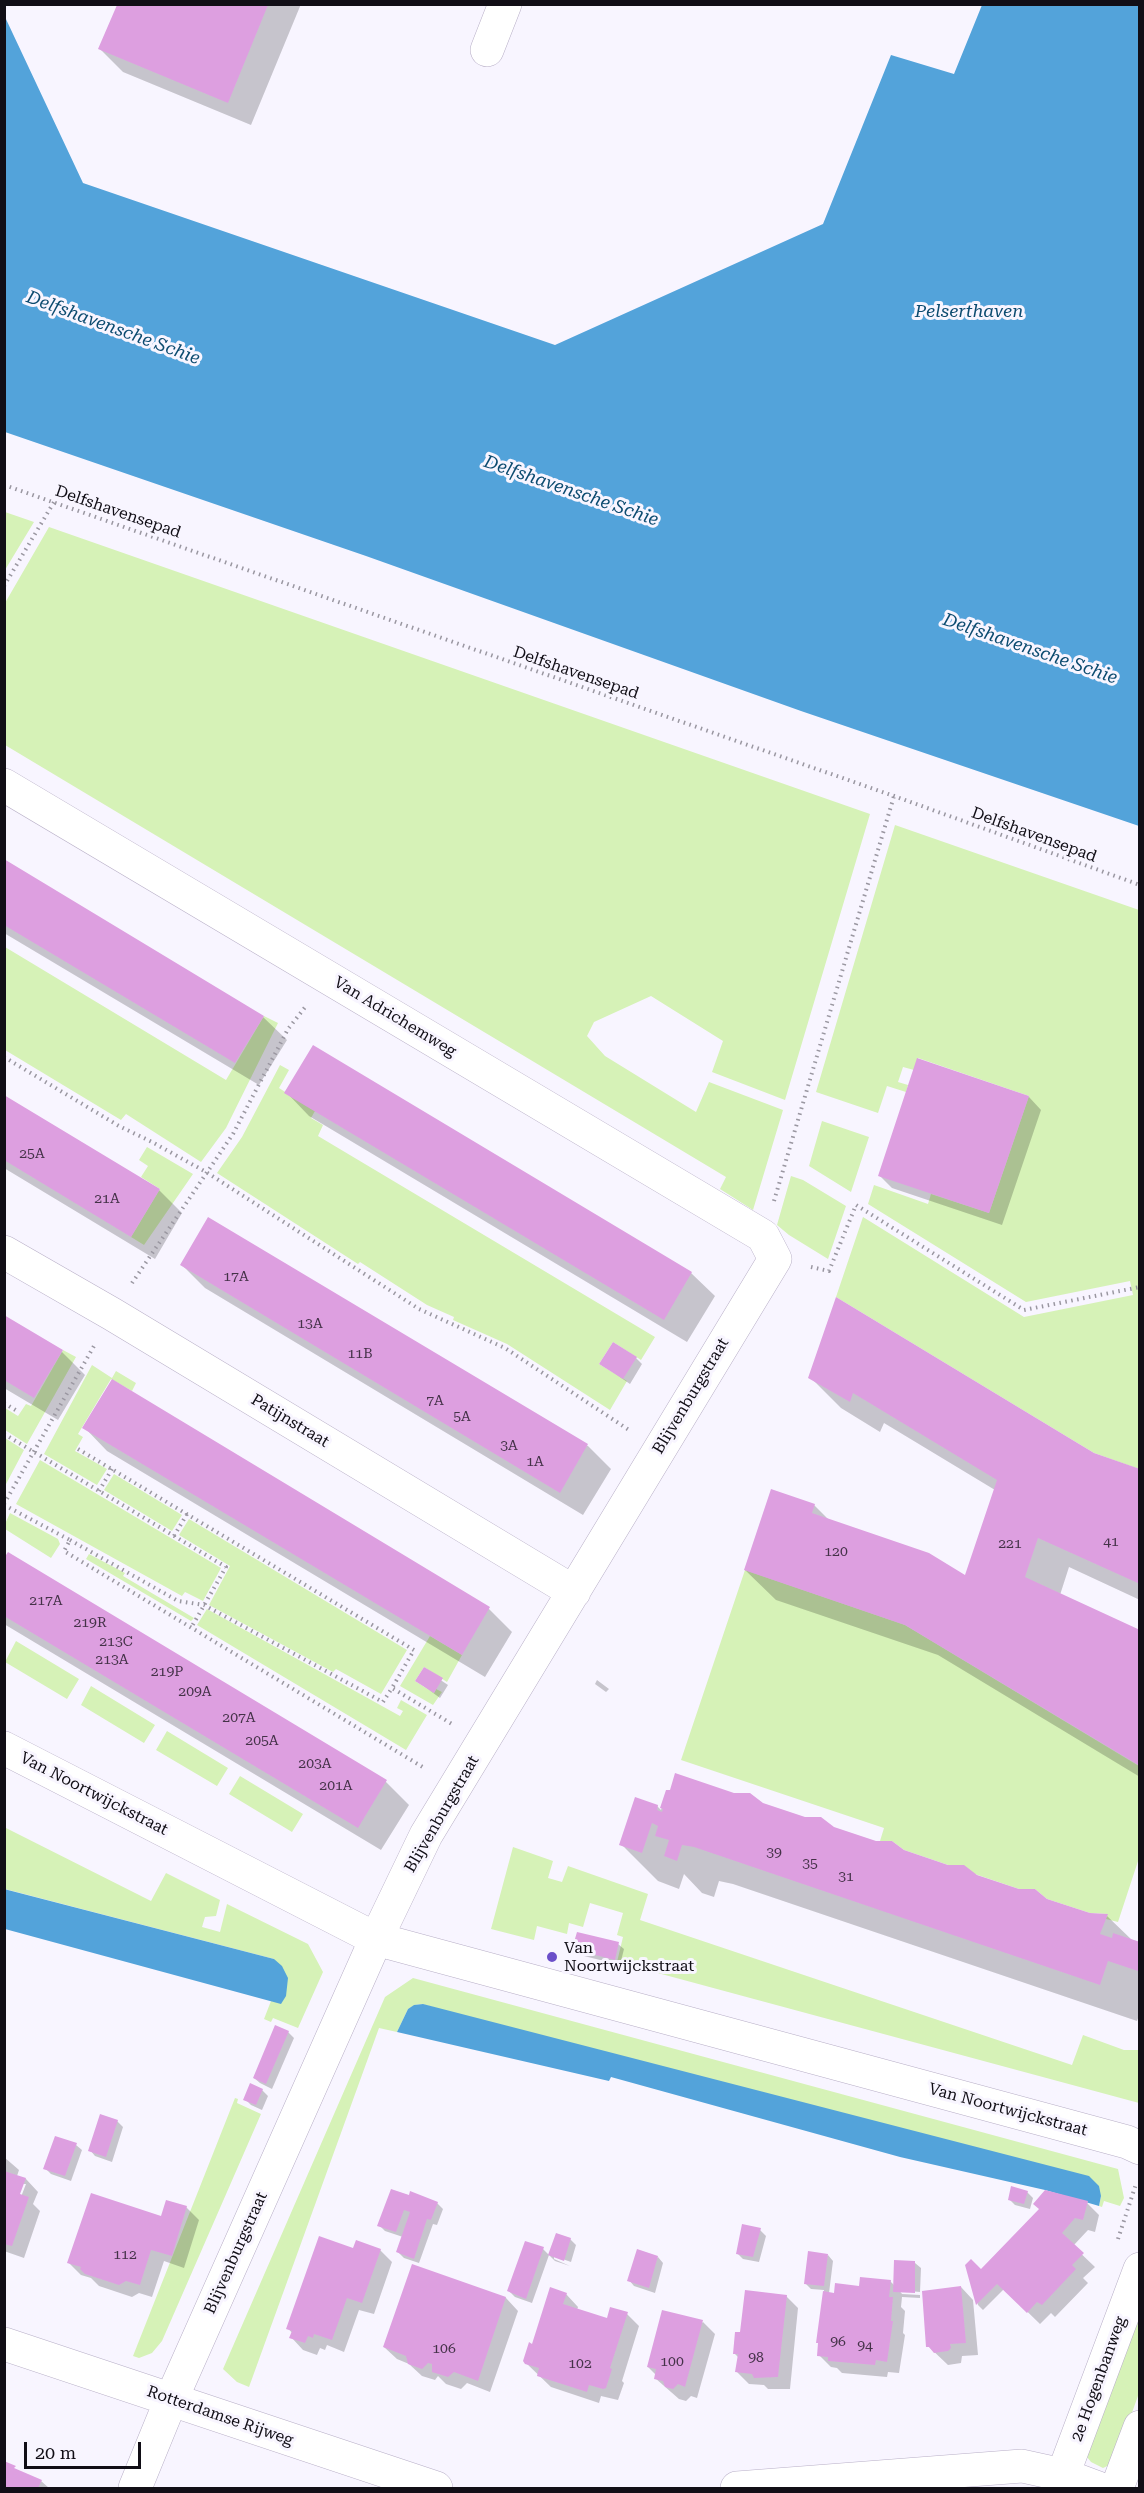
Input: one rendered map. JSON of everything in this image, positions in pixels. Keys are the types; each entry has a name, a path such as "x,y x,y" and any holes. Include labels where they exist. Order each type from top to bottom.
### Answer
{"street":[{"path":"486,50 505,4"},
{"name":"Van Adrichemweg","path":"4,785 329,977 769,1247"},
{"name":"Blijvenburgstraat","path":"135,2488 171,2400 376,1939 426,1835 658,1449 769,1247"},
{"name":"Patijnstraat","path":"4,1252 112,1314 574,1592"},
{"name":"Van Noortwijckstraat","path":"4,1748 376,1939 1127,2142 1140,2148"},
{"name":"2e Hogenbanweg","path":"1061,2482 1140,2269"},
{"name":"Rotterdamse Rijweg","path":"4,2344 435,2488"},
{"path":"1117,2488 1140,2427"},
{"path":"737,2488 1022,2466 1061,2482 1098,2488"}],"path":[{"name":"Delfshavensepad","path":"4,485 894,796 1140,885"},
{"path":"4,586 54,502"},
{"path":"894,796 769,1247 829,1271 856,1205 1024,1310 1140,1287"},
{"path":"78,1449 414,1650 383,1702 204,1605 178,1600 4,1504 112,1314 153,1249 233,1134 288,1029 329,977"},
{"path":"4,1057 119,1126 206,1172 419,1309 505,1348 658,1449"},
{"path":"4,1403 17,1411"},
{"path":"4,1434 226,1567 191,1628"},
{"path":"99,1491 112,1469"},
{"path":"174,1536 187,1514"},
{"path":"70,1540 64,1551 456,1788"},
{"path":"392,1688 483,1743"}],"green space":[{"path":"4,512 34,522 5,570"},
{"path":"49,527 870,814 785,1100 712,1072 723,1041 651,996 594,1022 587,1036 605,1056 696,1112 709,1082 783,1110 753,1210 720,1189 726,1177 5,745 5,603"},
{"path":"895,825 1139,910 1139,1469 1094,1453 836,1297 863,1217 1024,1317 1133,1295 1130,1281 1026,1302 868,1204 874,1185 928,1204 931,1194 989,1213 1029,1096 918,1058 914,1070 903,1067 898,1082 908,1085 906,1092 887,1086 878,1113 816,1092"},
{"path":"5,947 226,1080 264,1016 278,1023 226,1128 201,1162 126,1114 121,1120 5,1050"},
{"path":"280,1065 289,1070 279,1088 315,1111 311,1118 323,1125 318,1136 655,1337 641,1360 613,1342 599,1364 627,1381 610,1410 507,1344 453,1320 454,1317 427,1305 360,1262 358,1264 217,1173 242,1137"},
{"path":"822,1121 869,1137 851,1192 809,1166"},
{"path":"147,1147 193,1174 144,1245 131,1237 160,1189 141,1177 148,1166 139,1160"},
{"path":"791,1176 803,1180 846,1206 828,1259 777,1225"},
{"path":"63,1350 76,1357 27,1444 5,1430 5,1408 18,1416 26,1404 31,1406"},
{"path":"92,1365 112,1378 116,1371 136,1383 132,1391 111,1379 78,1434 83,1437 75,1451 107,1469 97,1485 44,1454"},
{"path":"5,1438 24,1450 5,1486"},
{"path":"40,1460 221,1568 203,1601 185,1592 182,1596 16,1504"},
{"path":"114,1474 182,1515 172,1531 104,1490"},
{"path":"10,1513 58,1539 60,1544 51,1558 5,1529"},
{"path":"189,1519 407,1650 381,1694 336,1669 333,1672 209,1605 230,1566 179,1535"},
{"path":"89,1554 125,1573 123,1576 194,1618 191,1621 86,1559"},
{"path":"745,1570 905,1625 1139,1766 1139,1858 1118,1922 1106,1919 1107,1914 1090,1913 1047,1899 1035,1889 1019,1889 904,1850 892,1841 880,1841 884,1828 681,1760"},
{"path":"207,1609 400,1716 403,1711 397,1708 401,1700 427,1715 406,1750 197,1625"},
{"path":"430,1636 462,1655 447,1682 424,1667 415,1681 434,1693 436,1689 442,1692 433,1705 400,1686"},
{"path":"16,1641 79,1679 67,1699 5,1662"},
{"path":"91,1686 155,1725 144,1743 81,1705"},
{"path":"167,1731 228,1768 217,1786 156,1750"},
{"path":"240,1776 303,1814 292,1832 229,1794"},
{"path":"4,1827 151,1901 166,1873 220,1900 216,1916 205,1917 202,1927 220,1932 227,1904 308,1944 323,1972 298,2028 273,2018 271,2022 264,2019 271,2001 281,2003 274,1959 5,1889"},
{"path":"513,1847 553,1861 548,1878 562,1882 568,1866 648,1894 640,1920 1072,2065 1083,2035 1124,2050 1139,2050 1139,2103 617,1962 623,1937 617,1935 623,1913 590,1903 583,1927 569,1923 567,1934 537,1926 534,1940 491,1929"},
{"path":"413,1978 1118,2169 1124,2198 1120,2206 1104,2201 1102,2207 1099,2206 1101,2196 422,2004 415,2005 408,2009 397,2032 379,2028 249,2387 237,2382 223,2369 385,1997"},
{"path":"235,2098 238,2099 237,2103 261,2114 162,2341 152,2353 139,2358 133,2356"},
{"path":"1139,2307 1139,2393 1114,2463 1103,2468 1091,2462 1087,2457 1087,2451"}],"water":[{"path":"982,5 1139,5 1139,826 801,711 366,556 5,432 5,17 83,183 555,345 823,224 891,55 954,74"},
{"path":"4,1889 274,1959 282,1966 288,1978 286,1996 281,2004 5,1929"},
{"path":"423,2004 1089,2176 1099,2186 1101,2196 1099,2206 1045,2190 900,2157 611,2077 609,2081 397,2032 408,2009 414,2005"}],"building":[{"path":"117,5 268,5 228,103 98,49"},
{"path":"4,859 264,1016 235,1063 4,925"},
{"path":"313,1045 692,1272 664,1320 284,1093"},
{"path":"917,1058 1029,1096 989,1213 878,1176"},
{"path":"4,1095 160,1189 131,1237 4,1160"},
{"path":"208,1217 588,1444 560,1493 180,1265"},
{"path":"836,1297 1094,1453 1140,1469 1140,1584 1038,1538 1025,1577 1140,1630 1140,1766 905,1625 744,1570 771,1489 815,1504 812,1513 929,1553 965,1575 997,1480 853,1393 850,1402 808,1378"},
{"path":"4,1315 63,1350 34,1398 4,1380"},
{"path":"613,1342 637,1357 623,1379 599,1364"},
{"path":"112,1379 490,1607 462,1655 82,1428"},
{"path":"8,1552 387,1780 358,1828 4,1616 4,1558"},
{"path":"424,1667 443,1678 434,1693 415,1681"},
{"path":"675,1773 734,1793 750,1793 763,1803 805,1817 821,1817 834,1827 876,1841 892,1841 904,1850 948,1865 964,1865 977,1875 1019,1889 1035,1889 1047,1899 1090,1913 1108,1914 1100,1934 1112,1938 1113,1933 1140,1942 1138,1971 1108,1961 1100,1985 694,1847 682,1845 677,1861 664,1856 669,1840 655,1836 658,1826 652,1823 642,1853 619,1845 635,1797 658,1805 657,1810 662,1812 663,1809 660,1808 666,1790 670,1790"},
{"path":"577,1932 619,1942 615,1960 572,1949"},
{"path":"275,2025 289,2031 266,2084 253,2078"},
{"path":"250,2083 263,2089 256,2105 243,2100"},
{"path":"100,2114 118,2120 106,2157 88,2151"},
{"path":"55,2136 77,2143 65,2176 43,2169"},
{"path":"4,2171 26,2178 20,2194 29,2197 12,2246 4,2244"},
{"path":"1011,2186 1028,2191 1024,2204 1008,2200"},
{"path":"391,2189 409,2195 410,2191 438,2202 431,2220 427,2219 414,2259 396,2252 410,2212 404,2210 396,2232 377,2226"},
{"path":"1045,2190 1088,2201 1083,2220 1075,2218 1062,2233 1084,2253 1072,2265 1076,2269 1042,2305 1037,2302 1027,2313 997,2284 976,2305 965,2265 971,2259 981,2269 1039,2209 1033,2204"},
{"path":"91,2193 161,2216 166,2200 187,2206 172,2256 151,2250 140,2285 126,2281 119,2285 85,2274 80,2269 81,2267 67,2263"},
{"path":"742,2224 761,2228 753,2257 736,2254"},
{"path":"556,2233 571,2238 564,2261 548,2255"},
{"path":"319,2236 353,2248 356,2240 381,2249 362,2303 347,2298 332,2340 314,2334 313,2338 308,2336 305,2343 289,2338 292,2331 286,2329"},
{"path":"525,2241 544,2247 526,2299 507,2291"},
{"path":"637,2249 658,2256 649,2288 627,2281"},
{"path":"808,2251 828,2254 824,2286 804,2284"},
{"path":"894,2260 915,2261 915,2293 893,2292"},
{"path":"412,2264 506,2297 478,2381 454,2372 448,2377 432,2372 432,2364 428,2363 422,2369 408,2364 406,2356 383,2347"},
{"path":"860,2277 891,2280 889,2297 893,2297 891,2321 893,2321 887,2362 876,2360 875,2365 828,2361 828,2357 817,2356 818,2343 816,2343 823,2291 834,2293 835,2283 859,2286"},
{"path":"961,2286 966,2343 950,2344 951,2348 948,2351 934,2353 926,2347 922,2291"},
{"path":"550,2287 567,2293 563,2304 607,2318 610,2307 628,2312 606,2388 589,2385 587,2392 537,2376 539,2368 525,2364 523,2361 529,2342 532,2344"},
{"path":"745,2290 787,2295 778,2377 754,2378 752,2374 735,2372 738,2354 733,2354 735,2332 740,2332"},
{"path":"662,2310 703,2320 685,2387 678,2384 673,2389 665,2387 663,2381 654,2379 656,2369 647,2367"},
{"path":"4,2461 42,2480 38,2488 4,2488"}],"place":[{"name":"Van Noortwijckstraat","path":"552,1957"}],"water label":[{"name":"Pelserthaven","path":"969,312"},
{"name":"Delfshavensche Schie","path":"113,328"},
{"name":"Delfshavensche Schie","path":"571,491"},
{"name":"Delfshavensche Schie","path":"1030,649"}]}
